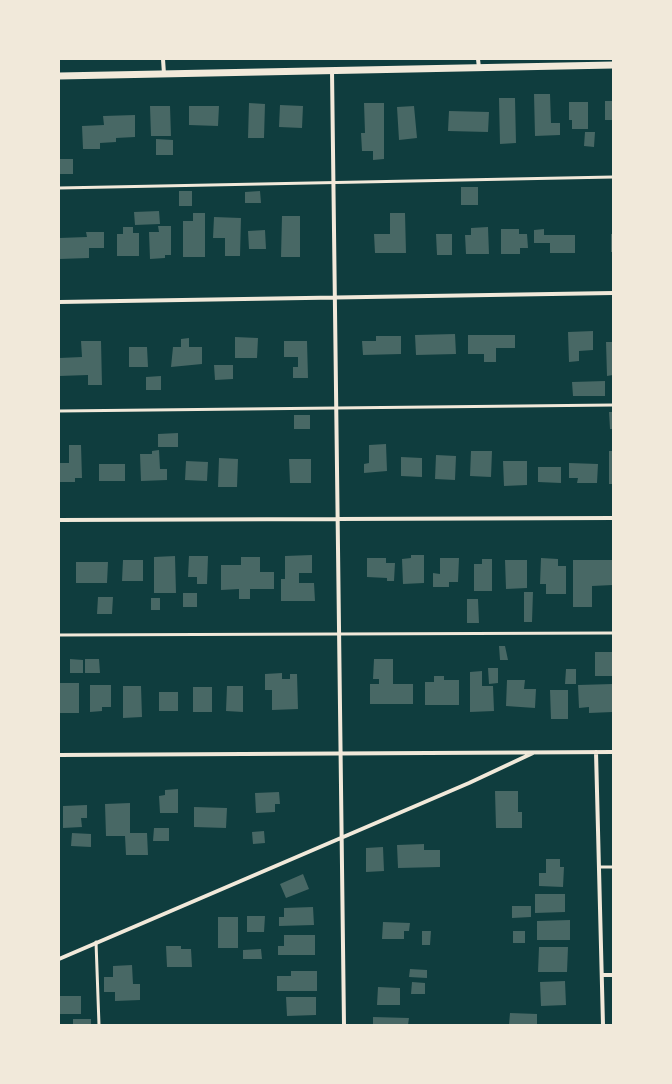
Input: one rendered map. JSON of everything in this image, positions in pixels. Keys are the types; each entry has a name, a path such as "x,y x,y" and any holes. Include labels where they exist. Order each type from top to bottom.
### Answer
{"street":[{"path":"163,59 164,75"},
{"path":"478,59 479,68"},
{"path":"59,76 613,65"},
{"path":"332,71 344,1025"},
{"path":"59,302 613,293"},
{"path":"59,520 613,518"},
{"path":"59,959 469,783 535,752"},
{"path":"596,752 602,1025"},
{"path":"59,755 341,755 613,752"},
{"path":"602,975 613,975"}],"lane":[{"path":"59,188 613,177"},
{"path":"59,411 613,405"},
{"path":"59,635 613,633"},
{"path":"599,867 613,867"},
{"path":"96,942 99,1025"}],"building":[{"path":"534,94 550,94 551,123 560,123 560,135 535,136"},
{"path":"499,98 515,98 516,143 500,144"},
{"path":"605,101 613,101 613,120 605,120"},
{"path":"569,102 588,102 588,129 572,129 572,120 569,120"},
{"path":"249,103 265,104 264,138 248,138"},
{"path":"364,103 384,103 384,159 373,160 373,151 362,151 361,133 365,133"},
{"path":"280,105 303,106 302,128 279,127"},
{"path":"150,106 170,106 171,136 151,136"},
{"path":"189,106 219,106 218,126 189,125"},
{"path":"414,106 417,138 399,140 397,107"},
{"path":"449,111 489,112 488,132 448,131"},
{"path":"135,115 135,137 116,138 116,142 100,143 100,149 83,149 82,126 104,125 103,116"},
{"path":"585,132 595,132 594,147 584,146"},
{"path":"156,139 173,140 173,155 156,155"},
{"path":"59,159 73,159 73,174 59,174"},
{"path":"461,187 478,187 478,205 461,205"},
{"path":"179,191 192,191 192,206 179,206"},
{"path":"260,191 261,203 245,203 245,192"},
{"path":"159,211 160,224 135,225 134,212"},
{"path":"193,213 205,213 205,257 183,257 183,221 193,221"},
{"path":"390,213 405,213 406,253 375,253 374,234 390,234"},
{"path":"282,216 300,216 300,257 281,257"},
{"path":"214,217 241,218 240,256 225,256 225,238 213,238"},
{"path":"158,226 171,226 171,255 165,255 165,258 150,259 149,232 159,232"},
{"path":"123,227 133,227 133,233 139,233 139,256 117,256 117,234 123,234"},
{"path":"488,227 489,254 466,254 465,235 471,235 471,228"},
{"path":"501,229 519,229 519,234 527,234 528,248 520,248 520,254 501,254"},
{"path":"544,229 544,235 575,235 575,253 550,253 550,243 534,243 534,230"},
{"path":"265,230 266,249 249,249 248,231"},
{"path":"86,232 104,232 104,248 89,248 89,258 59,259 59,238 87,237"},
{"path":"436,234 452,234 452,255 437,255"},
{"path":"611,234 613,234 613,252 611,252"},
{"path":"593,331 593,350 579,351 579,361 569,362 568,332"},
{"path":"455,334 456,354 416,355 415,335"},
{"path":"468,335 515,335 515,348 496,348 496,362 484,362 484,354 468,354"},
{"path":"376,336 401,336 401,354 363,355 362,341 376,341"},
{"path":"235,337 258,338 257,358 235,358"},
{"path":"189,338 189,347 202,347 202,364 171,367 173,347 181,347 181,339"},
{"path":"81,341 101,341 102,385 88,385 88,375 59,376 59,358 82,357"},
{"path":"284,341 307,341 308,378 293,378 293,367 298,367 298,357 284,357"},
{"path":"606,342 613,342 613,375 607,376"},
{"path":"129,347 147,347 148,367 129,367"},
{"path":"214,365 233,365 233,379 215,380"},
{"path":"161,376 161,390 146,390 146,377"},
{"path":"605,381 605,396 573,396 572,382"},
{"path":"609,412 613,412 613,429 610,429"},
{"path":"294,415 310,415 310,429 294,429"},
{"path":"178,433 178,447 158,447 158,434"},
{"path":"386,444 387,471 364,473 364,464 369,463 369,445"},
{"path":"69,445 81,445 82,478 75,478 75,482 59,482 59,463 69,463"},
{"path":"159,450 160,469 167,469 167,480 141,481 140,454 152,454 152,451"},
{"path":"471,451 492,451 491,477 470,476"},
{"path":"609,451 613,451 613,484 609,484"},
{"path":"436,455 456,456 455,480 435,479"},
{"path":"401,457 422,458 422,477 401,476"},
{"path":"219,458 238,459 237,487 218,487"},
{"path":"289,459 311,459 311,483 290,483"},
{"path":"186,461 208,462 207,481 185,480"},
{"path":"503,461 527,461 527,485 504,486"},
{"path":"569,463 598,464 597,483 577,483 578,478 569,478"},
{"path":"99,464 125,464 125,481 99,481"},
{"path":"538,467 561,467 561,483 538,482"},
{"path":"312,555 312,573 299,573 299,583 314,583 315,601 281,601 281,579 285,579 285,556"},
{"path":"411,555 424,555 424,583 403,584 402,559 411,558"},
{"path":"175,556 176,593 154,593 154,557"},
{"path":"189,556 208,556 207,584 197,584 197,577 188,577"},
{"path":"241,557 260,557 260,572 274,572 274,589 250,589 250,599 239,599 239,589 221,590 221,565 241,565"},
{"path":"367,558 386,558 386,563 395,563 394,581 387,581 387,578 367,577"},
{"path":"440,558 459,558 458,582 449,582 449,587 433,587 433,573 440,574"},
{"path":"541,558 558,559 558,566 566,566 566,594 546,594 546,584 540,584"},
{"path":"482,559 492,559 492,591 474,591 474,564 482,564"},
{"path":"123,560 143,560 143,581 122,581"},
{"path":"505,560 527,560 527,588 506,589"},
{"path":"573,560 613,560 613,585 592,586 592,607 573,607"},
{"path":"76,562 108,562 107,583 76,583"},
{"path":"524,592 533,592 532,622 524,622"},
{"path":"183,593 197,593 197,607 183,607"},
{"path":"98,597 113,597 112,614 97,614"},
{"path":"151,598 160,598 160,610 151,610"},
{"path":"467,599 478,599 479,623 467,623"},
{"path":"499,646 505,646 508,660 500,660"},
{"path":"595,652 613,652 613,676 595,676"},
{"path":"70,659 83,660 83,673 70,673"},
{"path":"85,659 99,659 100,673 85,673"},
{"path":"374,659 393,659 393,684 413,684 413,704 370,704 370,684 379,684 379,679 373,679"},
{"path":"488,668 498,668 498,683 489,684"},
{"path":"566,669 576,669 576,684 565,684"},
{"path":"482,671 482,686 493,686 494,711 470,712 470,672"},
{"path":"282,673 282,679 290,679 290,674 297,674 298,709 272,710 272,690 265,690 265,674"},
{"path":"434,676 444,676 444,680 459,680 459,705 425,705 425,682 434,682"},
{"path":"507,680 525,680 524,689 536,689 535,708 506,706"},
{"path":"59,683 79,683 79,713 59,713"},
{"path":"613,684 613,712 589,713 589,707 579,708 578,685"},
{"path":"90,685 111,685 111,707 102,707 102,711 90,712"},
{"path":"123,686 141,686 142,717 123,718"},
{"path":"227,686 243,686 243,712 226,711"},
{"path":"193,687 212,687 212,712 193,712"},
{"path":"550,690 568,690 568,719 551,719"},
{"path":"159,692 178,692 178,711 159,711"},
{"path":"178,789 178,813 160,813 159,796 165,795 165,790"},
{"path":"495,791 518,791 518,812 522,812 522,828 496,828"},
{"path":"279,792 280,804 275,804 275,812 256,813 255,793"},
{"path":"130,803 130,833 147,833 148,855 126,855 125,836 106,836 105,804"},
{"path":"87,805 87,818 81,818 82,827 63,828 63,806"},
{"path":"194,807 227,808 226,828 194,827"},
{"path":"154,828 169,828 169,841 153,841"},
{"path":"264,831 265,843 253,844 252,832"},
{"path":"72,833 91,834 91,847 71,846"},
{"path":"424,844 424,850 440,850 440,867 398,868 397,845"},
{"path":"383,847 384,871 366,872 366,848"},
{"path":"546,859 560,859 560,867 564,867 563,887 539,886 539,873 546,873"},
{"path":"303,874 309,889 286,898 280,884"},
{"path":"535,894 565,894 565,912 535,913"},
{"path":"512,906 531,906 531,917 512,918"},
{"path":"313,907 314,925 279,926 279,917 284,917 284,908"},
{"path":"247,916 265,916 264,932 247,932"},
{"path":"218,917 238,917 238,948 218,948"},
{"path":"570,920 570,940 537,940 537,921"},
{"path":"383,922 410,923 409,931 404,931 404,939 382,939"},
{"path":"422,931 431,931 430,945 422,945"},
{"path":"513,931 525,931 525,943 513,943"},
{"path":"284,935 315,935 315,955 278,955 278,946 284,946"},
{"path":"166,946 181,946 181,949 191,949 192,967 167,967"},
{"path":"539,947 568,947 567,972 538,972"},
{"path":"261,949 262,959 243,959 243,950"},
{"path":"132,965 133,984 140,984 140,1000 115,1001 115,992 104,992 104,977 113,977 113,966"},
{"path":"410,969 427,970 427,978 409,977"},
{"path":"291,971 317,971 317,991 277,991 277,976 291,976"},
{"path":"565,981 566,1005 541,1006 540,982"},
{"path":"412,982 425,983 425,994 411,994"},
{"path":"378,987 400,988 400,1005 377,1005"},
{"path":"60,996 81,996 81,1014 60,1014"},
{"path":"286,997 316,997 316,1015 287,1016"},
{"path":"510,1013 537,1014 537,1025 509,1025"},
{"path":"373,1017 409,1018 408,1025 373,1025"},
{"path":"73,1019 91,1019 91,1025 73,1025"}]}
